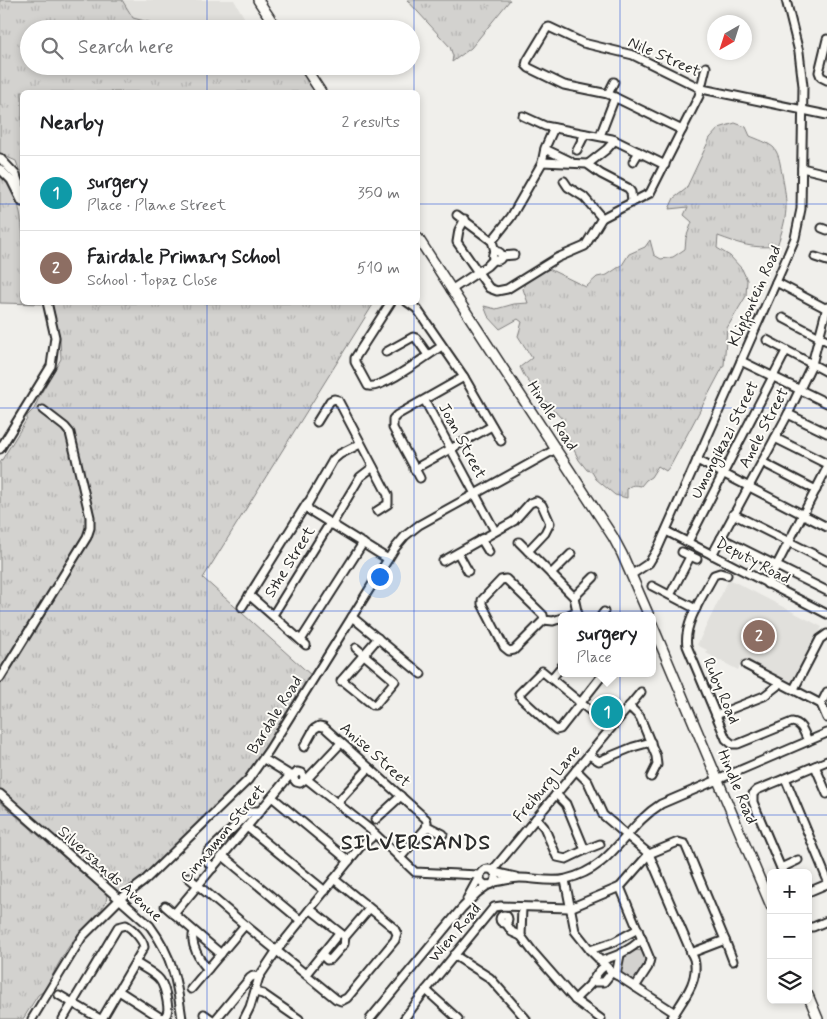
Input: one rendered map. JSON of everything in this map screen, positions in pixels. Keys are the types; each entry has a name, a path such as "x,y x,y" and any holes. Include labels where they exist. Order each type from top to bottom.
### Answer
{"main road":[{"path":"258,0 271,20"},
{"path":"264,0 276,20"},
{"path":"309,75 320,90"},
{"name":"Hindle Road","path":"420,241 613,537 646,612"},
{"name":"Hindle Road","path":"656,634 767,897"},
{"path":"812,1004 818,1019"}],"street":[{"name":"Klipfontein Road","path":"631,575 654,558 795,238 799,223 802,191 803,86 800,59 786,0"},
{"name":"Nile Street","path":"612,95 560,84 526,65 547,28 550,27 582,43 633,55 702,89 827,115"},
{"path":"826,44 819,72 821,77 827,80"},
{"path":"465,219 459,228 456,240 477,273 490,289 497,291 507,289 523,281 557,258 586,245 602,218 650,193 702,89 706,67"},
{"path":"600,136 614,82"},
{"path":"612,95 682,130"},
{"path":"523,116 540,125 615,140 665,165"},
{"path":"492,241 511,217 542,162 554,128"},
{"path":"577,150 585,134"},
{"path":"588,164 615,140"},
{"path":"545,149 572,163"},
{"path":"633,162 639,152"},
{"path":"0,158 16,176 20,187"},
{"path":"542,162 588,164 601,174 628,188 631,192 632,202"},
{"path":"802,168 827,174"},
{"path":"0,169 11,180 20,198"},
{"path":"564,181 568,187 584,197 602,218"},
{"path":"457,215 465,219 492,241 497,256"},
{"path":"451,290 477,273 497,256 514,255"},
{"path":"815,257 827,261"},
{"path":"776,282 827,309"},
{"path":"0,449 51,366 55,337 48,305"},
{"path":"389,305 356,356 356,362 367,385 375,386 407,370 442,346"},
{"path":"411,305 417,309 464,377 501,441"},
{"name":"Anele Street","path":"712,555 788,414 812,364 827,309"},
{"path":"783,318 827,341"},
{"path":"386,352 412,337 416,338 428,355"},
{"path":"767,340 827,372"},
{"name":"Umongikazi Street","path":"688,542 786,350"},
{"path":"741,361 827,403"},
{"path":"420,478 393,428 392,422 397,415 425,401 464,377"},
{"path":"317,422 328,404 334,399 342,405 389,499 388,504 377,511"},
{"name":"Joan Street","path":"425,401 495,531"},
{"path":"0,678 87,537 90,528 90,517 70,433 43,410"},
{"path":"788,414 827,433"},
{"path":"414,468 492,426"},
{"path":"774,438 827,464"},
{"path":"242,608 333,460 340,454 360,444"},
{"name":"Bardale Road","path":"32,1019 78,941 119,900 142,882 248,780 264,759 388,559 410,531 556,449"},
{"path":"698,460 827,526"},
{"path":"762,462 816,490"},
{"name":"Sthe Street","path":"273,615 360,477 366,470 373,467"},
{"path":"767,584 827,468"},
{"path":"820,482 827,486"},
{"path":"443,561 514,521 534,501 542,505 550,523 545,533 528,551"},
{"path":"307,502 309,510 388,559"},
{"path":"733,514 827,561"},
{"name":"Deputy Road","path":"666,531 827,614"},
{"path":"721,538 827,591"},
{"path":"481,539 489,552"},
{"path":"519,542 574,597 578,612"},
{"path":"249,595 303,642 363,543"},
{"path":"670,595 694,558 682,552"},
{"path":"458,553 468,571"},
{"path":"551,574 571,554"},
{"name":"Ruby Road","path":"727,575 720,573 714,575 696,609 687,633 688,646 726,739 732,744 738,744 792,722 797,722 801,726 808,742"},
{"path":"574,597 594,577"},
{"path":"544,620 543,616 506,579 501,580 482,600 482,604 507,650 514,650 544,620 558,619"},
{"path":"652,586 696,609"},
{"path":"352,617 421,674"},
{"path":"794,689 820,638 826,634"},
{"path":"356,648 364,654 395,681 373,706 341,681 364,654 378,638"},
{"path":"746,665 821,704 827,718"},
{"path":"552,678 558,671"},
{"path":"601,677 581,703 560,729 556,730 519,694 539,673 545,672 581,703 611,728"},
{"path":"716,716 764,696 777,686"},
{"name":"Freiburg Lane","path":"494,871 641,692"},
{"path":"821,704 827,692"},
{"path":"629,706 639,716 651,742 657,762 650,777"},
{"name":"Anise Street","path":"304,747 314,729 319,726 324,727 426,818 427,826 443,834"},
{"path":"462,908 484,869 488,868 519,878 565,880 598,866 610,856 647,814 661,804 827,733"},
{"path":"589,755 598,761 651,742"},
{"path":"264,759 292,775 298,783 302,782 341,743"},
{"path":"782,869 752,797 757,790 827,761"},
{"path":"815,766 827,794"},
{"path":"337,804 369,768"},
{"path":"565,880 575,931 590,950 614,973 673,1016 695,977 695,964 692,954 649,854 603,814 588,782 576,770"},
{"name":"Cinnamon Street","path":"174,914 292,775"},
{"path":"306,778 361,823 371,834 417,873 479,876"},
{"path":"785,778 827,879"},
{"name":"Silversands Avenue","path":"0,794 150,926 165,948 177,983 182,1019"},
{"path":"556,794 564,801 568,808 584,850"},
{"path":"375,820 401,796"},
{"path":"272,798 349,862"},
{"path":"212,868 206,860 208,852 249,813 260,812"},
{"path":"536,818 543,825 558,858 564,859 600,844"},
{"path":"400,858 427,826"},
{"path":"248,827 325,891"},
{"path":"244,1019 259,977 277,950 371,834"},
{"path":"649,854 678,842 685,844 733,961"},
{"name":"Wien Road","path":"404,1019 494,907 570,908 620,887 649,854"},
{"path":"223,856 300,920"},
{"path":"784,869 798,860"},
{"path":"370,1019 462,908 477,893 491,884 496,877 494,871"},
{"path":"479,876 482,883 491,884 519,878"},
{"path":"188,877 244,926 341,1001 347,998 397,937 397,932 334,879"},
{"path":"133,910 130,904 131,897 142,882"},
{"path":"812,890 827,884"},
{"path":"620,887 650,959 635,987"},
{"path":"165,906 221,954"},
{"path":"522,907 522,936"},
{"path":"306,974 322,955 370,908"},
{"path":"310,909 342,935"},
{"path":"812,927 827,921"},
{"path":"506,923 512,932 522,936 533,952 576,1000 601,1019"},
{"path":"59,995 73,1003 101,1019 145,946 130,928 126,925 120,925 73,1003 62,1019"},
{"path":"191,989 244,926"},
{"path":"590,950 614,942 638,929"},
{"path":"194,932 192,937 194,944 202,964 208,970"},
{"path":"576,1000 591,982 602,963 620,955 642,939"},
{"path":"692,954 725,940"},
{"path":"633,947 646,950"},
{"path":"454,955 492,980 526,1019"},
{"path":"591,982 605,981 614,973 620,955"},
{"path":"119,991 161,1018 165,1017 168,1013 168,1005 162,982 157,976 136,963"},
{"path":"216,1019 250,978 253,976 259,977"},
{"path":"426,990 458,1019"},
{"path":"255,992 263,994 299,1019"},
{"path":"204,1014 211,1019"}],"shaded area":[{"path":"122,0 234,0 246,20 141,20 133,18"},
{"path":"729,579 822,627 792,685 743,660 738,670 706,653 707,650 697,645"}],"green space":[{"path":"0,0 122,0 133,18 141,20 20,20 20,75 304,75 314,90 20,90 20,172 16,161 0,154"},
{"path":"407,0 510,0 471,48 452,62 453,56 450,47"},
{"path":"735,123 746,127 750,136 772,146 778,154 786,203 781,235 777,246 768,247 747,245 718,236 717,248 730,256 742,269 747,280 746,296 727,328 724,365 671,465 666,471 658,466 651,477 641,486 633,485 627,489 627,498 615,495 596,479 592,472 587,470 579,460 564,430 562,419 525,377 520,367 532,358 518,336 522,322 518,319 500,329 488,316 484,306 496,309 514,304 528,303 523,289 527,277 549,269 586,287 597,277 607,275 622,265 629,254 645,247 650,240 654,255 661,259 673,257 685,249 686,238 692,222 684,215 688,207 669,209 674,198 686,189 710,138 719,128"},
{"path":"0,172 10,185 17,199 20,212 20,303 0,303"},
{"path":"52,305 373,305 203,578 312,676 259,762 241,783 142,878 123,892 115,891 0,791 0,463 27,416 34,409 61,359 60,338"},
{"path":"0,802 106,894 107,898 98,913 70,944 44,991 38,995 23,1019 0,1019"},
{"path":"633,950 644,951 648,962 634,984 619,973 621,957"}],"place":[{"name":"Fairdale Primary School","path":"759,636"},
{"name":"surgery","path":"607,712"}],"district":[{"name":"SILVERSANDS","path":"416,843"}]}
